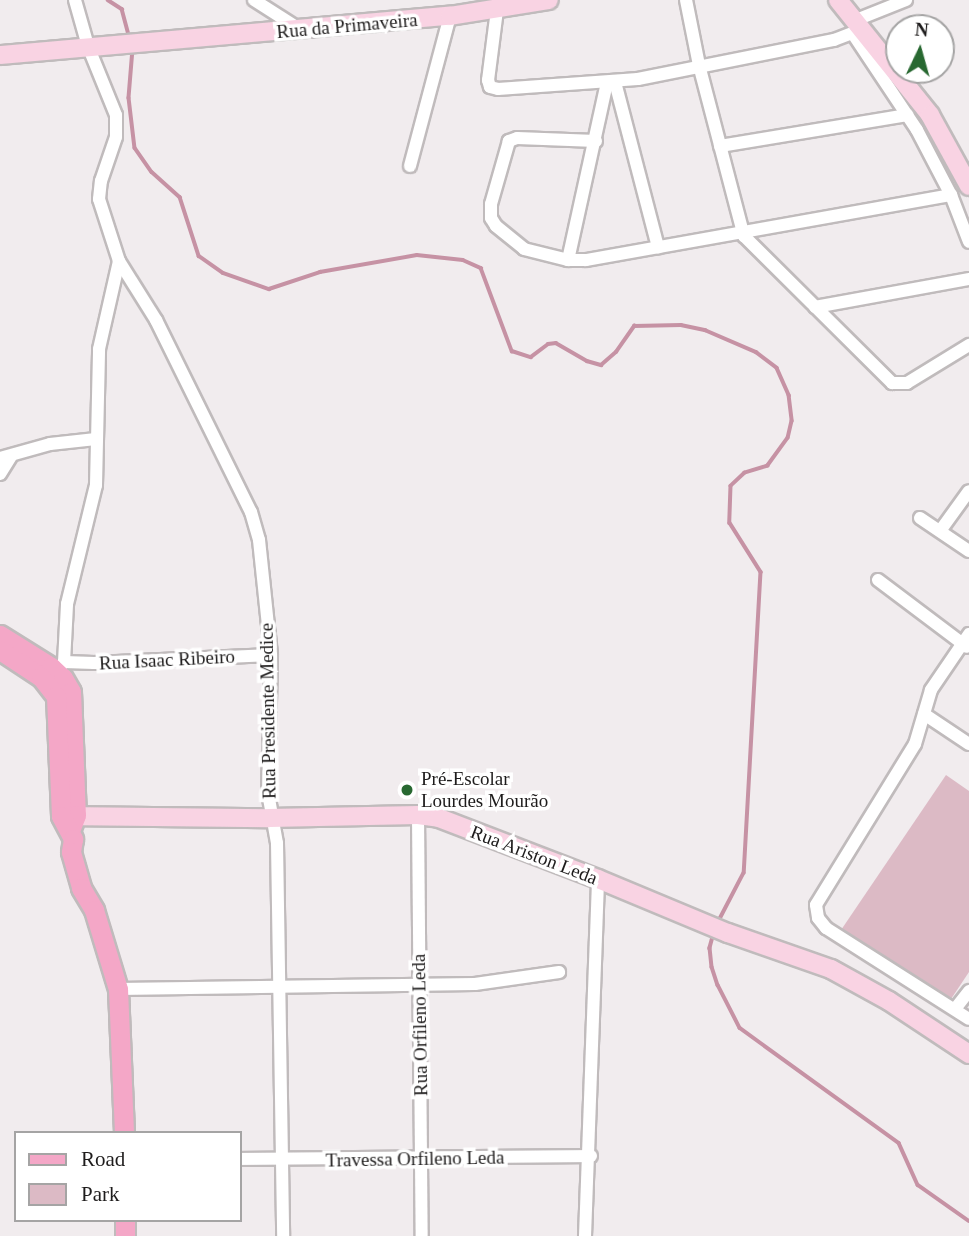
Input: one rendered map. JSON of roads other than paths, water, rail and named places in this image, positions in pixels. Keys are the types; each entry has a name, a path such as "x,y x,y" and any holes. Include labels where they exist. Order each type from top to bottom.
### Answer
{"main road":[{"path":"0,635 59,675"},
{"path":"0,650 59,675"},
{"path":"59,675 58,705 71,852 80,888 94,910 118,989 124,1131"}],"street":[{"name":"Rua Presidente Medice","path":"75,0 81,21 94,46 117,121 99,199 120,261 156,320 251,512 259,540 271,655 268,793 277,844 283,1236"},
{"path":"254,0 301,30"},
{"name":"Rua da Primaveira","path":"0,55 450,16 549,0"},
{"path":"686,0 699,65 742,232 895,384 907,383 969,345"},
{"path":"838,0 936,124 969,186"},
{"path":"497,10 488,78 492,88 611,83 699,65 858,28 906,0"},
{"path":"410,166 450,16"},
{"path":"858,28 951,195 969,242"},
{"path":"568,260 611,83"},
{"path":"611,83 658,247"},
{"path":"720,146 907,115"},
{"path":"596,141 513,138 505,149 491,204 493,222 519,246 568,260 595,260 951,195"},
{"path":"59,675 67,604 96,485 100,342 120,261"},
{"path":"815,307 969,279"},
{"path":"0,474 6,456 50,444 96,439"},
{"path":"940,531 969,491"},
{"path":"920,517 969,551"},
{"path":"878,580 967,642 935,684 915,744 816,905 818,918 826,928 969,1020"},
{"name":"Rua Isaac Ribeiro","path":"59,675 94,663 271,655"},
{"path":"924,714 969,744"},
{"name":"Rua Ariston Leda","path":"70,825 418,815 439,818 598,879 699,922 848,977 969,1054"},
{"name":"Rua Orfileno Leda","path":"418,815 422,1236"},
{"path":"585,1236 591,1156 598,879"},
{"path":"118,989 498,982 559,972"},
{"path":"955,1009 969,990"},
{"name":"Travessa Orfileno Leda","path":"242,1159 591,1156"}],"waterway":[{"path":"108,0 122,9 130,39"},
{"path":"133,49 129,98 135,148 152,172 180,197 199,256 223,273 269,289 320,272 417,255 463,260 481,268 512,351 531,357 548,344 556,343 587,361 601,365 616,352 634,326 681,325 705,330 756,352 777,368 789,395 792,421 788,438 768,466 745,473 731,486 730,523 761,572 744,873 718,923"},
{"path":"714,933 710,948 712,967 740,1028 899,1143 918,1185 969,1221"}],"place":[{"name":"Pré-Escolar Lourdes Mourão","path":"407,790"}]}
